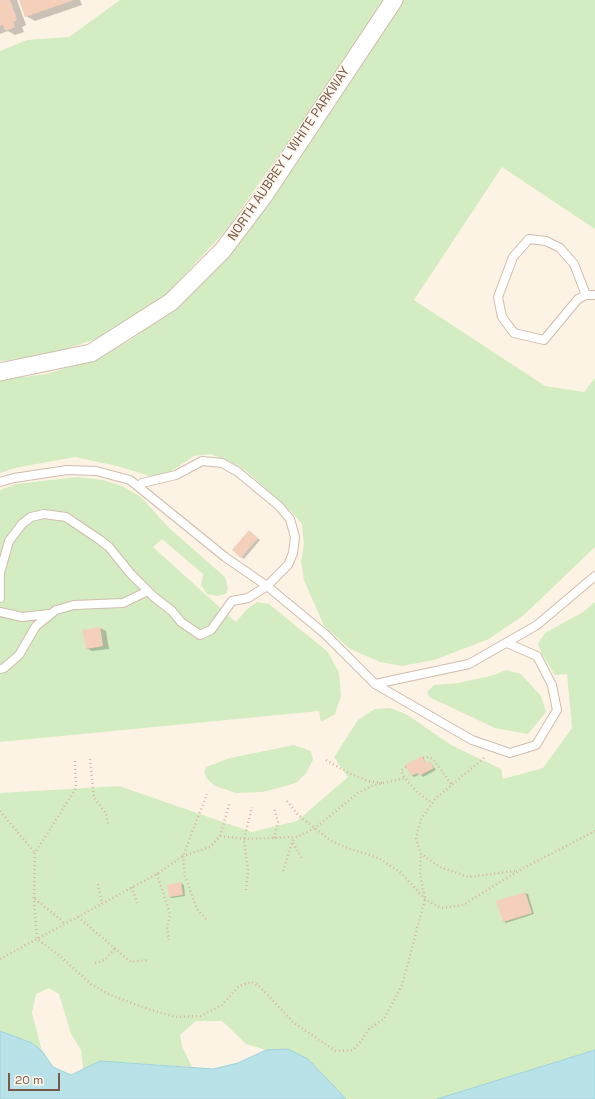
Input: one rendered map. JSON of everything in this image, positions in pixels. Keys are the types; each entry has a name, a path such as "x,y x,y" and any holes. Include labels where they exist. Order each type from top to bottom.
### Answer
{"street":[{"name":"NORTH AUBREY L WHITE PARKWAY","path":"0,372 91,353 171,302 223,250 263,197 394,0"}],"lane":[{"path":"586,295 574,264 560,248 546,242 529,239 513,257 498,296 502,317 514,333 544,340 578,299 586,295 595,295"},
{"path":"0,598 0,573 9,541 22,524 31,517 44,514 66,517 100,540 109,547 148,591 172,611 181,622 200,635 211,630 232,601 248,598 267,586 288,565 293,553 295,537 290,519 279,506 238,472 222,463 202,462 176,475 142,483"},
{"path":"0,482 14,478 67,470 96,470 130,480 225,557 267,586 324,634 375,684 472,740 510,753 536,745 557,710 552,685 537,656 507,642"},
{"path":"375,684 469,664 537,625 595,576"},
{"path":"0,669 4,668 19,656 36,626 49,614 56,610 74,605 123,603 148,591"},
{"path":"0,612 22,617 49,614"}],"path":[{"path":"75,761 76,788 35,853 34,899 37,939 61,957 90,984 110,995 150,1010 177,1017 201,1016 222,1005 239,986 252,982 260,987 294,1023 336,1051 353,1050 369,1029 384,1019 402,985 425,899 420,874 422,854 416,839 421,820 432,803 496,748"},
{"path":"423,758 428,757 433,759 452,785"},
{"path":"90,759 94,798 106,813 108,824"},
{"path":"326,760 368,781 384,783"},
{"path":"406,767 401,771 404,778 417,792 432,803"},
{"path":"220,836 244,839 294,837 315,828 358,793 371,786 404,778"},
{"path":"206,920 197,909 185,876 183,856 207,794"},
{"path":"287,801 298,815 330,840 347,848 379,858 401,873 425,899 441,908 463,905 518,871 595,830"},
{"path":"0,959 157,874 183,856 210,846 220,836 230,802"},
{"path":"246,890 248,871 244,839 252,807"},
{"path":"274,807 278,822 274,838"},
{"path":"0,811 35,853"},
{"path":"283,871 294,837"},
{"path":"293,843 303,860"},
{"path":"422,854 440,867 468,877 518,871"},
{"path":"157,874 170,914 167,928 169,940"},
{"path":"98,884 102,904"},
{"path":"132,887 137,903"},
{"path":"34,899 66,924"},
{"path":"78,917 131,962 149,960"},
{"path":"96,963 105,960 115,948"}],"green space":[{"path":"120,0 383,0 331,81 227,229 162,299 99,338 38,358 0,361 0,51 27,40 69,37"},
{"path":"402,0 595,0 595,229 502,167 414,300 545,386 584,392 595,378 595,547 524,615 489,639 434,660 402,666 380,662 350,649 324,626 304,580 301,562 304,544 302,524 291,511 245,470 227,460 210,454 194,456 170,472 156,478 117,466 75,457 15,468 0,473 0,380 47,374 95,359 132,339 177,305"},
{"path":"77,477 103,480 122,486 141,497 168,527 225,577 228,588 226,594 218,596 207,594 201,585 203,574 162,539 153,547 236,622 247,609 257,602 269,604 328,652 339,673 341,696 335,714 321,722 319,711 0,742 0,490 16,484"},
{"path":"595,602 595,1050 437,1099 346,1099 329,1082 288,1049 266,1050 246,1044 222,1021 196,1021 180,1035 182,1046 192,1067 101,1061 83,1069 81,1050 71,1034 59,994 49,988 36,994 32,1013 42,1051 32,1043 0,1031 0,793 119,786 252,832 297,821 348,777 334,757 358,720 375,709 390,708 406,714 451,745 501,769 503,779 543,768 572,728 567,674 555,675 542,654 538,644 545,633 583,612"},
{"path":"506,670 521,674 541,696 546,712 528,734 495,728 429,697 427,692 434,685 458,683 494,675"},
{"path":"294,745 311,751 313,760 306,773 296,783 263,792 236,793 215,786 207,779 204,772 206,767 230,758"}],"water":[{"path":"0,1031 32,1043 42,1051 53,1067 71,1075 100,1061 213,1069 238,1063 266,1050 288,1049 308,1059 346,1099 0,1099"},
{"path":"595,1050 595,1099 437,1099"}],"building":[{"path":"0,0 10,0 17,20 13,22 15,27 5,31 3,25 0,26"},
{"path":"19,0 74,0 25,17"},
{"path":"249,530 258,538 241,558 232,550"},
{"path":"100,627 103,646 86,649 82,630"},
{"path":"422,756 426,763 430,761 434,768 419,776 418,773 411,776 405,765"},
{"path":"181,882 183,895 169,897 167,885"},
{"path":"525,892 532,913 503,922 496,901"}]}
